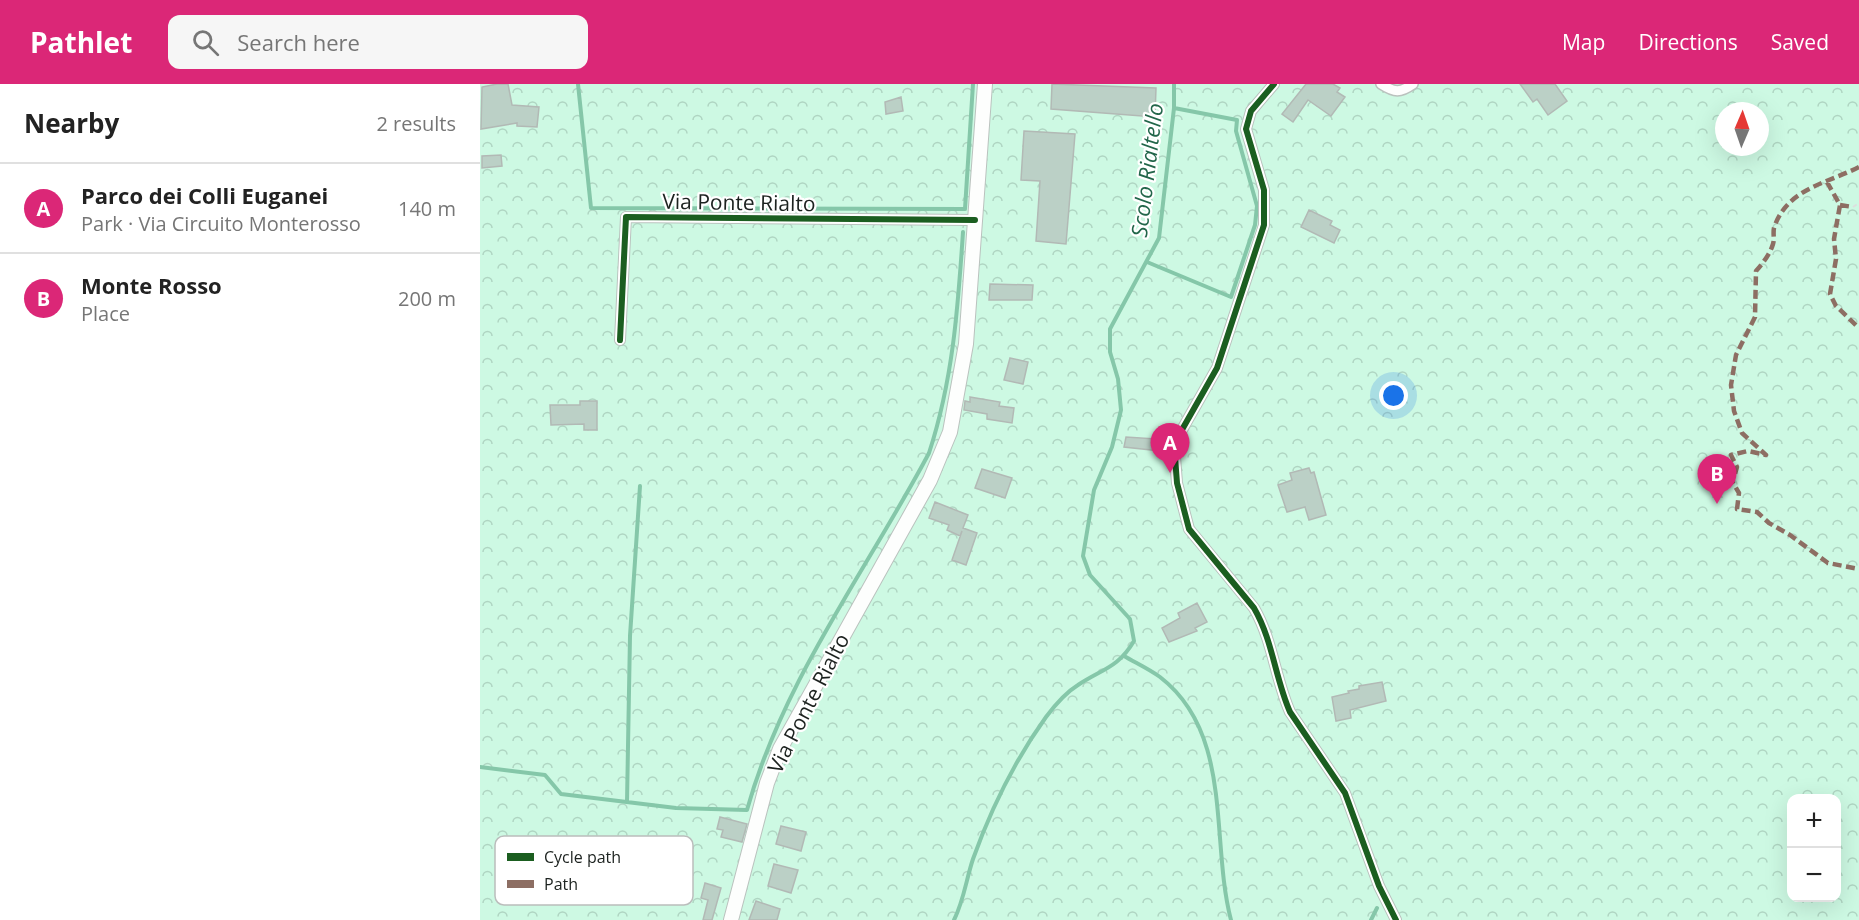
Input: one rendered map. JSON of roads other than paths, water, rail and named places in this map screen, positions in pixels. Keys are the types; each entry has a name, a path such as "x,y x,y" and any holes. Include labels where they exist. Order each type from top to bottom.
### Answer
{"main road":[{"name":"Via Ponte Rialto","path":"731,920 767,783 780,749 930,480 950,432 964,356 985,84"}],"street":[{"path":"1274,84 1251,111 1246,129 1264,190 1264,225 1217,368 1179,435 1175,464 1177,483 1189,529 1254,608 1262,622 1274,654 1284,698 1290,712 1345,793 1379,886 1396,920"},
{"path":"1381,84 1393,92 1402,92 1413,84"},
{"name":"Via Ponte Rialto","path":"620,340 626,217 975,220"}],"waterway":[{"path":"578,84 591,208 965,209 973,84"},
{"name":"Scolo Rialtello","path":"954,920 973,859 988,822 1005,785 1035,733 1065,695 1116,663 1134,641 1130,619 1090,575 1083,556 1094,490 1112,447 1121,410 1118,379 1110,352 1110,329 1159,238 1174,108 1174,84"},
{"path":"1147,262 1231,297 1255,225 1257,206 1236,131 1237,120 1174,108"},
{"path":"480,767 545,775 561,794 676,808 747,810 763,762 804,671 929,453 949,371 963,232"},
{"path":"627,802 630,636 640,486"},
{"path":"1124,656 1160,677 1183,701 1199,728 1209,758 1215,790 1225,889 1231,920"},
{"path":"1371,920 1377,908"}],"place":[{"name":"Parco dei Colli Euganei","path":"1170,473"},
{"name":"Monte Rosso","path":"1717,504"}]}
